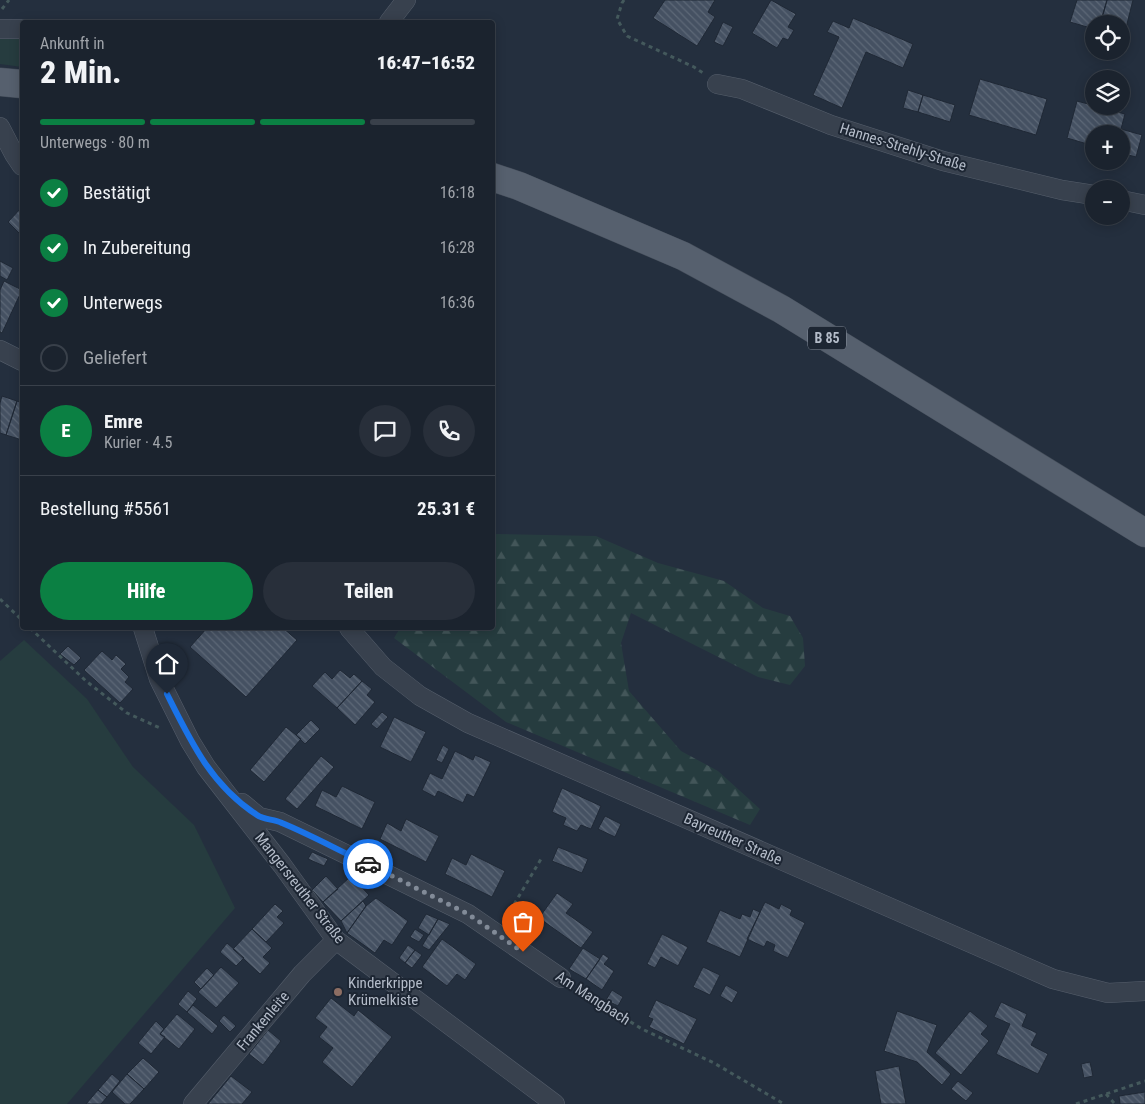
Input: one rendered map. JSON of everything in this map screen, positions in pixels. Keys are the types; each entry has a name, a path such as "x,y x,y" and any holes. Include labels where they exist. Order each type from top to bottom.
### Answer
{"main road":[{"path":"0,82 20,84"},
{"name":"B 85","path":"495,178 519,186 683,256 781,309 1145,533"}],"street":[{"path":"391,20 406,0"},
{"path":"0,29 20,28"},
{"name":"Hannes-Strehly-Straße","path":"717,84 742,89 831,125 943,161 1062,190 1085,194"},
{"path":"0,127 20,163"},
{"path":"1130,202 1145,205"},
{"path":"0,350 20,360"},
{"name":"Mangersreuther Straße","path":"144,630 159,679 190,741 206,767 282,865 336,940 555,1104"},
{"name":"Bayreuther Straße","path":"351,630 383,667 420,696 468,723 1053,979 1108,993 1145,991"},
{"name":"Am Mangbach","path":"222,787 259,817 280,822 468,914 561,978"},
{"name":"Frankenleite","path":"193,1104 302,974 336,940"}],"path":[{"path":"0,12 9,0"},
{"path":"624,0 617,19 627,36 694,67 717,84"},
{"path":"0,599 20,618"},
{"path":"32,630 86,681 127,713 190,741"},
{"path":"497,934 541,859"},
{"name":"Am Mangbach","path":"561,978 642,1030 714,1063 784,1104"},
{"path":"1076,1104 1145,1081"},
{"path":"1106,1094 1114,1104"}],"green space":[{"path":"0,29 20,29 20,67 0,64"},
{"path":"495,534 596,536 658,563 724,581 763,608 790,616 803,638 805,666 790,685 758,677 631,613 621,643 629,691 681,751 718,771 760,809 750,825 506,722 394,638 399,630 495,630"},
{"path":"24,640 87,699 133,767 194,825 235,908 67,1104 0,1104 0,661"}],"building":[{"path":"665,0 715,0 708,12 715,17 697,46 653,18"},
{"path":"771,0 796,14 788,27 794,30 788,40 783,38 777,48 752,33"},
{"path":"1077,0 1107,0 1103,15 1085,15 1085,26 1070,22"},
{"path":"1107,0 1133,0 1129,15 1103,15"},
{"path":"853,18 913,44 903,68 866,52 842,108 813,95 839,37 827,32 833,21 849,28"},
{"path":"723,22 733,27 723,46 714,42"},
{"path":"980,79 1047,99 1036,135 969,115"},
{"path":"908,90 923,95 918,112 903,108"},
{"path":"923,95 955,105 950,122 918,112"},
{"path":"1077,101 1085,103 1085,115 1125,115 1122,125 1085,125 1085,143 1067,138"},
{"path":"1130,132 1142,135 1136,157 1130,155"},
{"path":"20,209 20,234 8,222"},
{"path":"0,261 13,268 7,280 0,276"},
{"path":"4,281 20,289 20,294 2,333 0,332 0,290"},
{"path":"2,396 17,401 6,435 0,433 0,403"},
{"path":"17,401 20,402 20,439 6,435"},
{"path":"205,630 285,630 297,640 246,697 190,647"},
{"path":"68,646 81,658 74,665 60,654"},
{"path":"102,651 112,660 116,655 126,664 121,669 129,677 125,682 133,689 120,703 84,670"},
{"path":"340,670 350,678 354,674 362,681 337,708 312,686 325,672 332,679"},
{"path":"362,681 372,689 367,695 375,702 355,725 337,708"},
{"path":"382,712 388,717 377,729 371,724"},
{"path":"394,717 426,732 411,762 380,747"},
{"path":"311,720 320,729 305,744 296,735"},
{"path":"286,727 301,739 264,782 250,770"},
{"path":"443,745 449,749 442,763 436,760"},
{"path":"455,751 473,760 475,755 491,762 474,797 467,794 463,803 438,791 435,797 422,790 430,773 442,779"},
{"path":"321,756 334,767 297,809 285,799"},
{"path":"342,786 375,802 362,829 315,806 322,790 336,797"},
{"path":"562,788 601,806 591,829 581,825 577,831 563,825 566,818 552,812"},
{"path":"605,816 621,824 615,837 598,829"},
{"path":"406,819 439,836 426,862 380,839 387,823 401,831"},
{"path":"558,847 588,859 582,873 552,861"},
{"path":"312,852 328,859 324,866 308,859"},
{"path":"471,854 505,871 492,897 445,874 452,858 466,865"},
{"path":"326,876 338,889 323,902 312,890"},
{"path":"351,876 369,895 341,921 323,902"},
{"path":"557,893 573,904 566,913 593,932 581,948 539,918"},
{"path":"376,898 408,921 392,945 384,940 375,953 347,933 366,906"},
{"path":"363,901 366,906 347,933 341,921"},
{"path":"765,902 779,909 781,904 792,910 790,915 805,923 788,958 773,951 775,945 767,941 764,947 747,939"},
{"path":"275,904 283,911 277,917 284,923 266,942 252,929"},
{"path":"753,909 760,912 740,957 706,942 720,910 740,919 742,914 750,917"},
{"path":"426,914 438,919 429,935 418,928"},
{"path":"438,919 450,924 429,950 422,946"},
{"path":"252,929 272,948 263,957 270,963 260,974 233,949"},
{"path":"415,929 424,935 419,942 410,937"},
{"path":"662,934 688,947 678,966 661,957 655,968 647,964"},
{"path":"442,939 476,964 465,980 457,974 447,986 422,967"},
{"path":"227,943 244,958 236,966 220,952"},
{"path":"408,945 415,950 405,963 399,958"},
{"path":"583,948 600,959 586,979 569,969"},
{"path":"415,950 422,955 412,968 405,963"},
{"path":"603,954 609,958 604,964 614,971 602,990 586,979"},
{"path":"221,967 239,983 216,1008 198,992"},
{"path":"703,967 720,975 710,995 693,987"},
{"path":"207,968 214,975 201,989 194,982"},
{"path":"726,985 738,992 732,1003 720,996"},
{"path":"612,990 623,997 618,1006 606,1000"},
{"path":"188,991 197,999 187,1012 178,1004"},
{"path":"331,998 354,1016 358,1010 392,1037 352,1087 322,1062 333,1048 319,1037 327,1027 315,1018"},
{"path":"656,1000 697,1019 684,1044 649,1027 653,1019 648,1017"},
{"path":"1001,1002 1027,1014 1022,1026 1037,1033 1031,1045 1048,1054 1038,1074 996,1054 1010,1024 994,1017"},
{"path":"193,1005 218,1026 212,1034 187,1012"},
{"path":"897,1011 937,1025 927,1052 951,1074 942,1085 917,1062 884,1051"},
{"path":"970,1011 988,1026 981,1034 989,1041 961,1075 935,1053"},
{"path":"177,1014 195,1029 179,1049 160,1034"},
{"path":"224,1015 236,1026 230,1032 219,1021"},
{"path":"156,1021 164,1029 160,1034 165,1037 151,1054 138,1043"},
{"path":"268,1030 281,1041 263,1065 249,1054"},
{"path":"143,1058 159,1072 144,1089 127,1074"},
{"path":"1090,1062 1093,1076 1084,1078 1081,1064"},
{"path":"899,1066 906,1104 881,1104 875,1071"},
{"path":"112,1074 120,1081 107,1097 98,1090"},
{"path":"127,1074 144,1089 130,1104 125,1104 112,1092"},
{"path":"231,1076 252,1092 242,1104 208,1104"},
{"path":"958,1081 973,1093 966,1101 951,1089"},
{"path":"98,1090 107,1097 101,1104 86,1104"},
{"path":"1145,1092 1145,1104 1120,1104 1119,1096"}],"way so far":[{"path":"368,864 468,914 523,952"}],"place":[{"name":"Kinderkrippe Krümelkiste","path":"338,992"}],"route":[{"path":"167,694 190,741 206,767 222,787 259,817 280,822 368,864"}]}
